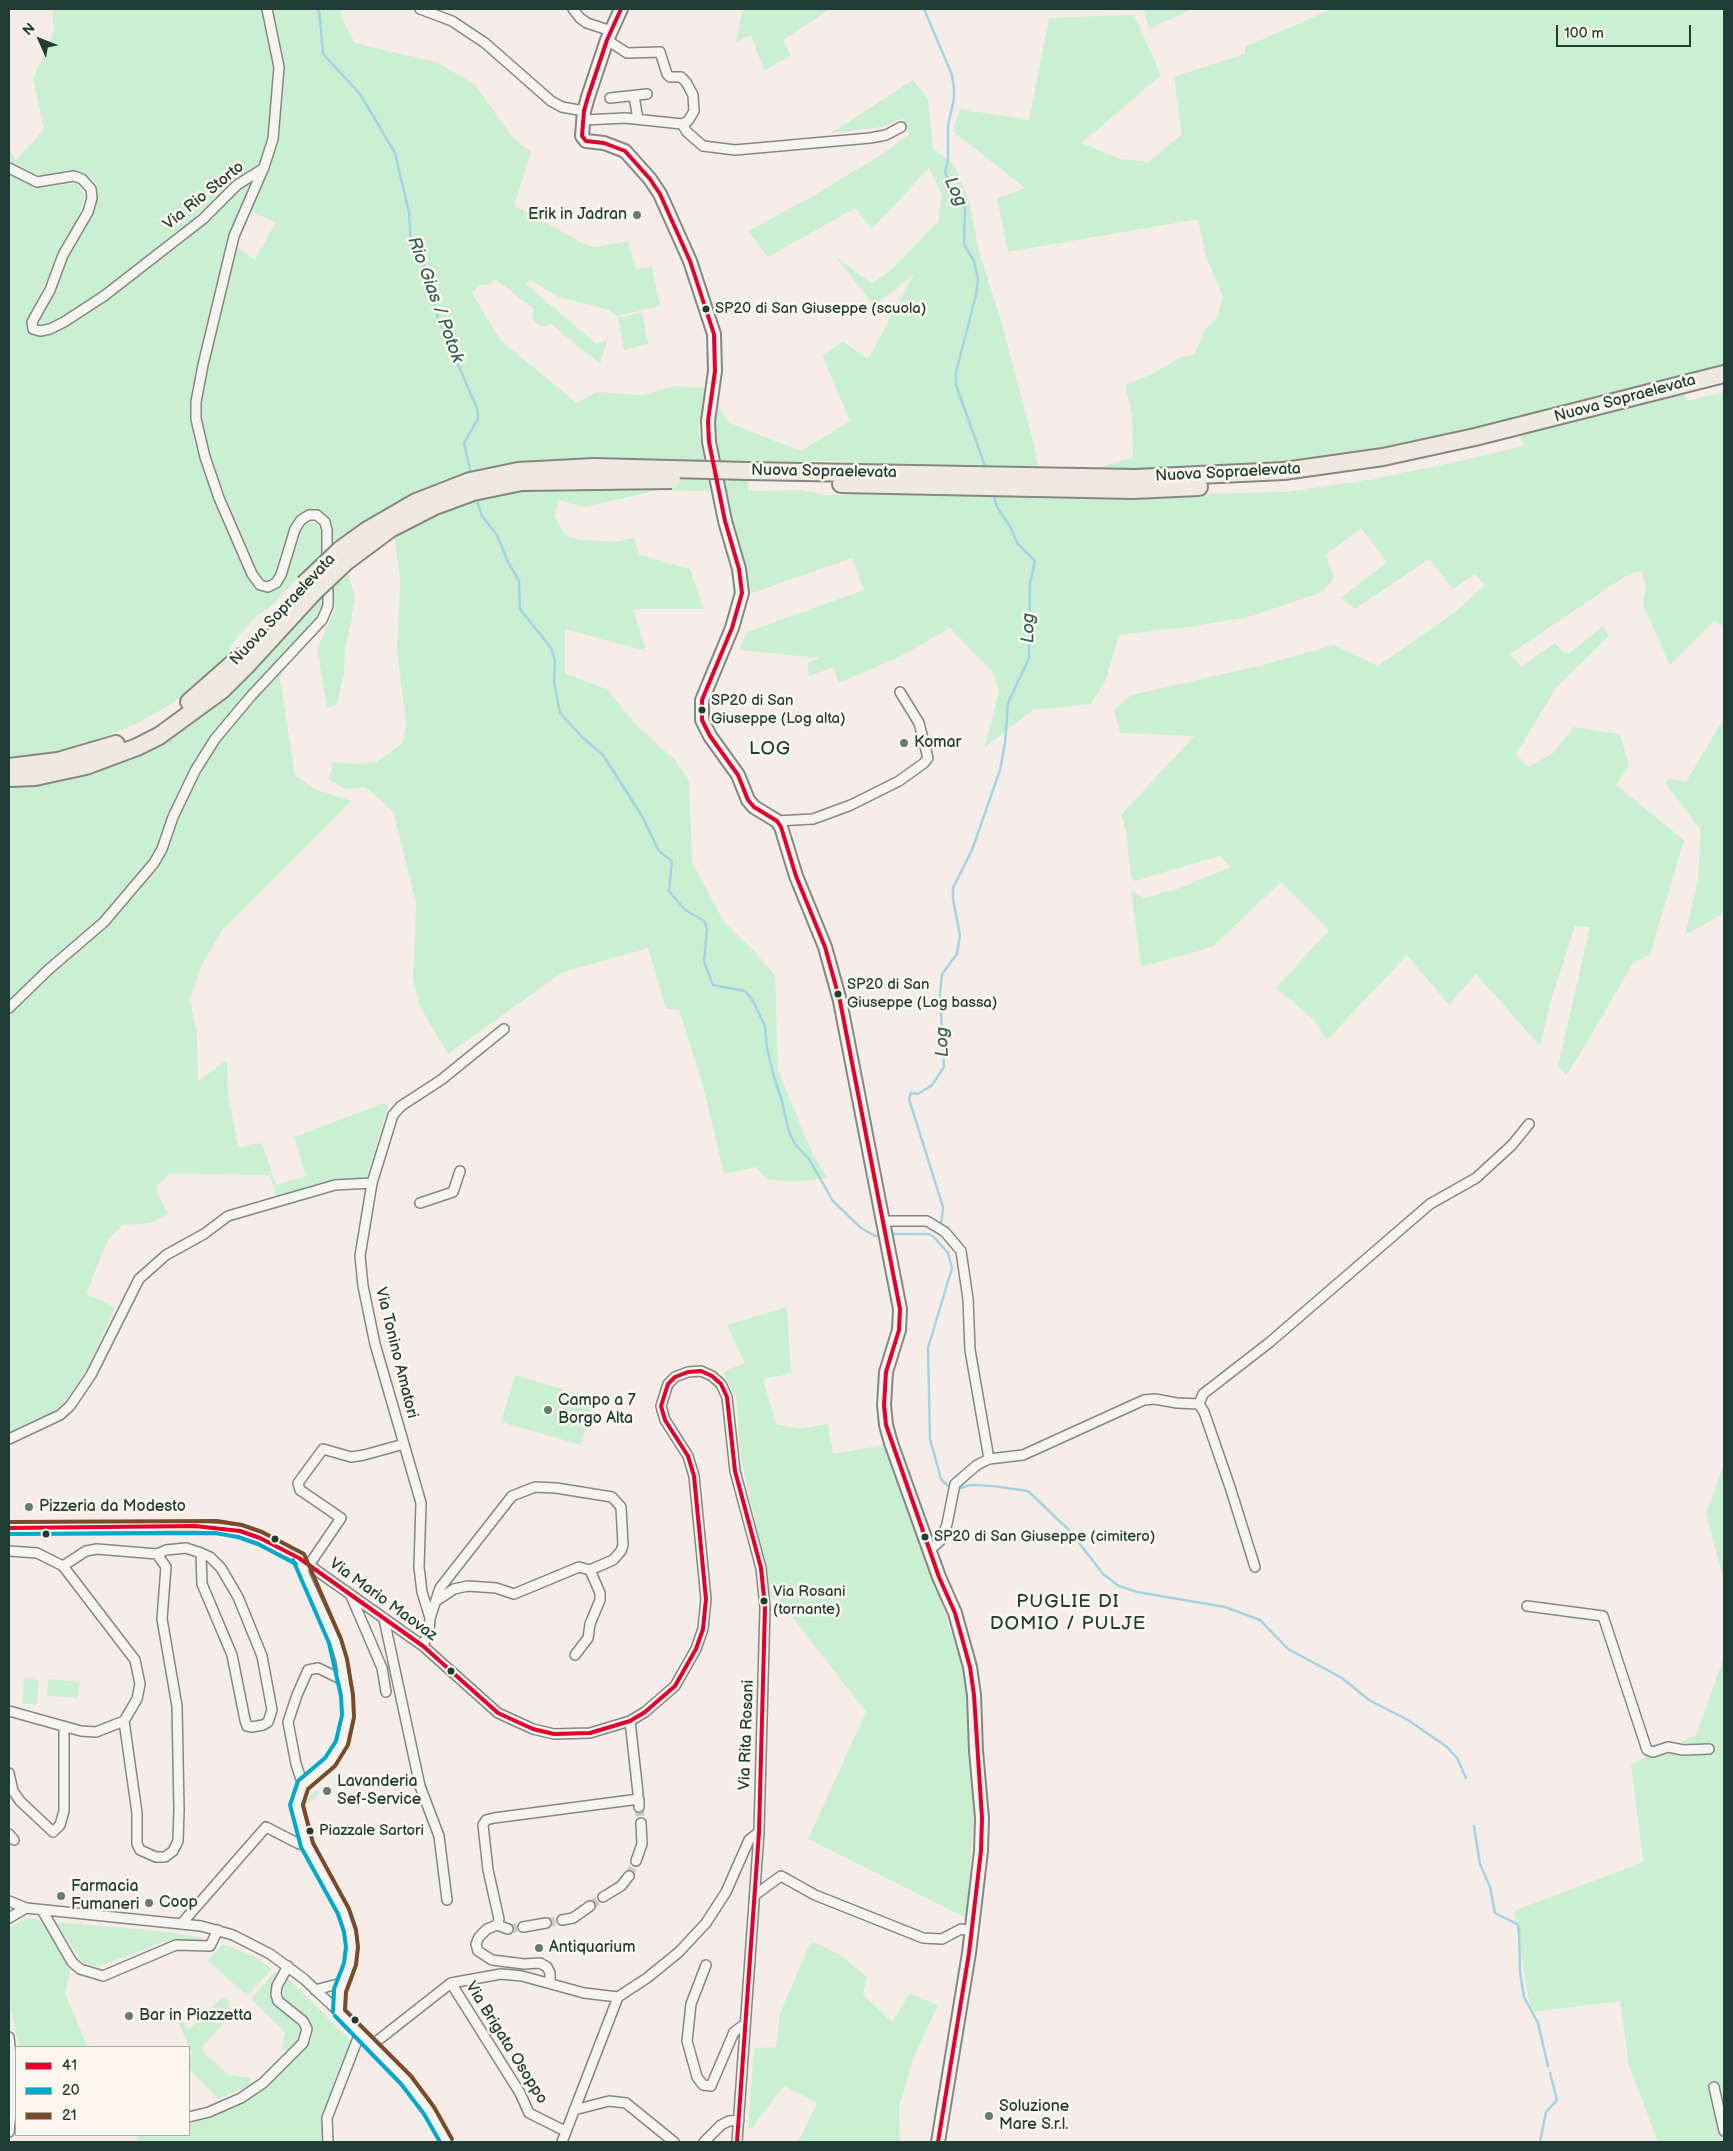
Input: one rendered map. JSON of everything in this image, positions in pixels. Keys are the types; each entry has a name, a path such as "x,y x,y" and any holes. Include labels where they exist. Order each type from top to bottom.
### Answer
{"highway":[{"name":"Nuova Sopraelevata","path":"9,778 35,777 80,767 111,757 159,736 222,690 247,665 341,549 372,526 416,502 470,481 518,471 594,467 748,476 922,481 1242,485 1336,476 1432,458 1519,432 1684,389 1724,374"},
{"name":"Nuova Sopraelevata","path":"1684,389 1724,385"},
{"name":"Nuova Sopraelevata","path":"9,767 58,761 109,746 132,737 172,714 194,699 239,658 309,588"}],"street":[{"path":"264,167 274,139 278,67 267,9"},
{"path":"420,9 452,21 485,43 551,101 562,107 584,115 682,124 703,146 735,150 870,138 886,135 901,128"},
{"path":"573,9 580,18 609,36 631,54 660,52 667,74 670,77 681,78 686,82 693,96 692,117 682,124"},
{"path":"621,9 609,36 584,115 582,136 586,141 604,143 625,151 650,179 660,194 690,261 710,317 716,350 708,421 709,442 725,521 739,568 742,593 732,628 702,700 701,714 703,725 734,768 748,800 777,821 789,848 796,876 825,947 840,1001 900,1309 899,1330 886,1372 884,1405 886,1425 960,1628 970,1667 974,1695 982,1826 978,1884 972,1931 938,2142"},
{"path":"610,98 647,94"},
{"path":"634,96 638,119"},
{"name":"Via Rio Storto","path":"9,1008 48,970 104,922 154,863 162,849 173,817 190,780 215,740 251,696 322,620 328,606 327,530 325,522 317,515 309,515 301,520 295,529 281,575 276,583 268,587 260,585 252,574 219,498 205,457 196,419 196,402 234,236 264,167"},
{"name":"Via Rio Storto","path":"9,168 37,182 74,176 82,179 91,190 92,198 88,212 63,255 50,290 32,322 33,329 40,331 50,329 104,296 203,219 237,185 264,167"},
{"path":"777,821 813,818 851,806 899,781 924,763 928,758 919,723 900,692"},
{"name":"Via Tonino Amatori","path":"430,1618 422,1592 419,1568 421,1503 415,1475 375,1344 363,1286 360,1256 372,1182 393,1115 401,1106 442,1080 504,1029"},
{"path":"1199,1404 1203,1394 1270,1342 1430,1204 1476,1178 1512,1145 1529,1124"},
{"path":"420,1203 453,1192 458,1184 460,1171"},
{"path":"9,1439 60,1415 70,1406 91,1375 139,1279 166,1255 204,1234 228,1216 335,1185 372,1182"},
{"path":"884,1220 927,1221 945,1232 961,1251 968,1299 970,1350 989,1459"},
{"name":"Via Rita Rosani","path":"675,1377 688,1372 701,1371 712,1376 720,1384 727,1396 735,1471 761,1568 765,1607 759,1832 737,2142"},
{"name":"Via Mario Maovaz","path":"9,1528 216,1527 240,1530 260,1538 309,1565 423,1646 498,1713 533,1729 554,1734 572,1735 598,1731 630,1721 646,1712 675,1686 696,1649 703,1629 706,1599 694,1476 688,1456 665,1420 661,1406 668,1384 675,1377"},
{"path":"930,1550 936,1546 944,1532 956,1484 977,1464 989,1459 1023,1455 1144,1400 1155,1399 1199,1404"},
{"path":"1199,1404 1204,1412 1256,1566"},
{"path":"309,1565 341,1518 300,1490 298,1483 323,1449 350,1457 404,1444"},
{"path":"423,1646 429,1631 430,1618 440,1588 452,1570 512,1496 535,1487 612,1497 619,1503 623,1537 621,1551 614,1560 590,1570 579,1567 514,1594 496,1588 468,1586 454,1589 436,1601"},
{"path":"63,1566 86,1551 97,1549 157,1554 166,1550 186,1548 201,1552 210,1558 225,1575 238,1597 262,1656 272,1710 268,1722 263,1725 252,1727 246,1723 232,1655 202,1584 201,1552"},
{"path":"9,1551 38,1553 63,1566 135,1660 140,1684 137,1698 124,1721 137,1813 137,1844 140,1850 156,1857 165,1857 173,1851 178,1841 177,1706 162,1620 166,1567 157,1554"},
{"path":"299,1558 305,1576 335,1641 346,1681 348,1716 345,1734 337,1752 303,1785 297,1800 298,1817 307,1845 344,1912 350,1932 352,1947 340,1991 339,2012"},
{"path":"575,1655 588,1638 590,1624 600,1600 600,1593 590,1570"},
{"path":"351,1596 382,1668 386,1692"},
{"path":"1528,1606 1603,1616 1647,1750 1653,1752 1668,1747 1683,1750 1709,1749"},
{"path":"384,1620 420,1786 439,1836 447,1900"},
{"path":"303,1785 296,1764 288,1722 308,1670 318,1668 346,1681"},
{"path":"9,1711 64,1728 96,1732 124,1721"},
{"path":"630,1721 638,1793"},
{"path":"9,1774 13,1791 20,1801 54,1832 60,1825 64,1811 64,1728"},
{"path":"497,1925 499,1919 498,1910 488,1870 483,1834 483,1825 486,1820 639,1799 639,1807"},
{"path":"636,1862 642,1844 641,1823"},
{"path":"182,1923 266,1827 299,1844 307,1845"},
{"path":"562,2142 618,1997 668,1962 706,1923 726,1892 749,1840 759,1832"},
{"path":"603,1897 621,1886 629,1876"},
{"path":"755,1896 781,1876 823,1898 923,1938 942,1939 961,1929 972,1931"},
{"path":"9,1901 26,1908 182,1923 218,1930 251,1943 288,1966 372,2045 415,2092 446,2142"},
{"path":"562,1920 573,1918 590,1906"},
{"path":"9,1918 26,1908"},
{"path":"42,1910 72,1962 80,1969 102,1976 176,1945 210,1946 218,1930"},
{"path":"523,1927 546,1923"},
{"path":"508,1929 497,1925 487,1929 479,1937 476,1944 478,1951 492,1960 524,1964 540,1963 547,1967 550,1974 550,1983"},
{"path":"706,1965 691,2004 687,2041 697,2077 703,2085 711,2086 734,2032 745,2024"},
{"path":"190,2117 209,2112 241,2098 263,2083 303,2043 307,2029 303,2021 278,2001 276,1994 277,1986 288,1966"},
{"path":"372,2045 451,1983 501,1974 522,1976 584,1993 618,1997"},
{"path":"315,1990 338,1984 345,1978"},
{"name":"Via Brigata Osoppo","path":"451,1983 520,2093 528,2113 565,2131"},
{"path":"328,2142 327,2118 360,2033"},
{"path":"9,2038 14,2084 14,2118 9,2132"},
{"path":"1724,2092 1714,2090 1724,2131"},
{"path":"574,2110 609,2101 626,2102 674,2142"},
{"path":"704,2142 721,2125 729,2121 739,2120"}],"green space":[{"path":"52,9 264,9 263,21 270,39 274,62 271,120 261,161 198,216 106,290 46,326 41,325 39,320 65,260 89,219 96,201 97,186 92,179 80,172 70,170 46,176 29,173 9,161 9,149 16,161 44,129 33,78 54,32"},
{"path":"275,9 340,9 344,23 355,43 439,63 475,85 514,139 531,152 514,205 584,244 596,247 628,241 636,269 652,267 660,306 616,316 609,310 559,297 530,280 526,284 595,343 604,342 608,337 600,364 551,324 542,327 532,319 534,309 495,279 489,285 479,285 472,293 501,341 577,403 596,392 641,395 676,386 706,388 704,410 698,428 711,491 659,490 584,507 559,500 554,516 565,535 579,540 613,542 634,538 639,555 690,569 704,609 633,609 646,651 565,629 565,673 608,690 635,724 675,760 689,780 692,862 724,922 756,953 775,976 778,1070 812,1153 828,1178 791,1182 767,1179 756,1167 724,1174 703,1086 679,1010 666,1009 648,948 563,972 448,1054 420,1007 413,979 416,903 393,811 365,787 344,789 329,779 333,762 360,764 376,762 403,743 406,722 397,651 400,580 394,534 346,567 355,596 345,649 344,673 337,704 327,708 317,649 335,609 329,519 320,509 308,511 297,518 287,536 275,574 268,582 260,577 212,465 200,417 202,387 235,245 255,260 276,222 249,211 273,156 281,119 283,77 280,45 273,20"},
{"path":"747,9 830,9 783,40 791,56 764,70 751,35 736,42 742,12"},
{"path":"1143,9 1192,9 1149,29"},
{"path":"1332,9 1724,9 1724,366 1680,375 1687,401 1724,392 1724,626 1714,621 1670,665 1643,605 1646,586 1641,570 1627,575 1510,654 1521,667 1555,643 1565,654 1570,653 1602,626 1609,636 1556,688 1516,754 1529,767 1553,753 1574,727 1620,734 1629,766 1616,785 1684,840 1650,955 1633,963 1566,1075 1558,1066 1590,927 1575,926 1551,1000 1540,1046 1476,974 1449,1005 1407,955 1327,1040 1313,1019 1276,988 1329,930 1281,882 1212,947 1141,967 1131,890 1144,898 1180,888 1231,867 1219,856 1134,881 1131,878 1126,830 1121,815 1194,736 1120,733 1114,710 1131,695 1263,665 1334,645 1378,666 1454,613 1485,585 1475,574 1453,589 1429,559 1355,609 1341,598 1387,562 1361,528 1326,555 1334,578 1322,592 1248,617 1195,626 1119,635 1105,682 1091,704 1033,710 985,747 999,691 992,671 950,628 901,656 839,683 833,667 809,676 808,663 820,658 739,650 747,632 864,590 852,558 749,594 734,558 732,514 717,446 715,423 717,405 729,423 801,451 850,421 822,355 843,342 868,359 914,274 874,306 835,256 872,284 893,268 938,222 942,195 929,168 872,229 855,208 768,257 748,231 815,195 887,151 909,134 903,118 882,127 831,133 913,80 928,99 933,148 954,165 969,200 979,252 1001,320 1034,445 1041,482 1133,458 1132,415 1125,385 1150,375 1181,357 1194,355 1205,330 1217,318 1223,296 1206,257 1198,219 1008,252 997,199 1025,188 953,131 960,109 1029,120 1049,18 1134,15 1161,75 1082,143 1120,159 1149,162 1182,134 1174,77 1245,54 1245,47","holes":["1515,419 1523,446 1374,479 1287,492 1133,496 1236,467 1355,452 1436,438","811,461 839,461 868,467 922,487 922,494 867,491 845,495 824,495 801,490 748,491 748,471"]},
{"path":"9,172 38,188 77,183 85,195 79,217 32,310 28,328 37,334 50,334 76,320 126,285 178,243 207,224 233,196 255,179 227,240 196,371 191,417 194,442 217,504 249,578 257,590 268,592 281,585 289,568 299,531 310,522 317,524 323,535 323,603 316,619 263,676 192,767 173,807 158,847 141,873 106,915 9,1002 9,787 36,783 181,730 233,690 319,596 297,578 274,604 257,616 235,640 224,659 198,683 168,706 136,724 76,748 9,760"},
{"path":"642,312 648,344 624,350 618,318"},
{"path":"285,666 280,678 295,775 316,790 351,801 223,929 202,964 190,999 197,1034 198,1081 227,1060 228,1093 238,1147 262,1143 276,1185 306,1176 294,1137 384,1103 388,1106 367,1177 324,1183 276,1197 270,1175 169,1174 155,1187 168,1214 150,1223 123,1225 108,1239 86,1294 115,1307 88,1367 65,1402 46,1417 9,1434 9,1014 122,910 152,872 168,846 196,776 219,742 260,691"},
{"path":"1724,718 1724,908 1721,915 1685,935 1698,879 1701,830 1666,784 1669,779 1686,782"},
{"path":"787,1307 791,1373 763,1379 776,1424 800,1429 828,1424 833,1454 884,1445 929,1565 964,1671 971,1730 973,1818 968,1919 808,1839 866,1712 778,1599 771,1597 768,1573 739,1445 737,1400 723,1372 745,1363 727,1325"},
{"name":"Campo a 7 Borgo Alta","path":"515,1375 595,1399 581,1445 501,1422"},
{"path":"1724,1463 1724,1581 1706,1514"},
{"path":"1724,1657 1724,2142 1658,2142 1629,2066 1620,2001 1531,2012 1514,1911 1643,1862 1631,1764 1696,1735"},
{"path":"24,1678 39,1679 37,1705 22,1703"},
{"path":"48,1679 79,1682 78,1698 47,1696"},
{"path":"321,1787 318,1796 305,1805 305,1800"},
{"path":"33,1918 39,1920 44,1925 69,1966 70,1970 65,1994 88,2046 19,2046 9,2001 9,1928 24,1919"},
{"path":"56,1922 160,1931 205,1938 198,1941 179,1939 163,1942 98,1967 83,1963"},
{"path":"811,1941 840,1955 867,1977 863,1994 892,2022 910,1993 938,2005 914,2056 899,2107 900,2142 798,2142 817,2103 784,2086 752,2128 748,2129 754,2048 776,2047 780,2013"},
{"path":"223,1944 254,1956 272,1969 247,1996 208,1960"},
{"path":"275,1971 278,1973 271,1995 274,2003 298,2025 301,2033 298,2041 290,2050 282,2050 285,2032 251,1999"},
{"path":"288,1978 352,2042 323,2112 322,2142 136,2142 138,2136 190,2136 190,2125 232,2107 256,2092 306,2047 311,2040 313,2031 303,2014 283,1998 284,1986"},
{"path":"222,1997 230,2002 226,2021 202,2047 205,2054 229,2075 250,2078 250,2085 219,2099 190,2070 190,2055 192,2054 178,2021 181,2020 188,2030"}],"waterway":[{"name":"Rio Gias / Potok","path":"319,9 323,54 360,94 395,153 409,212 411,245 429,274 438,319 477,408 478,419 464,443 471,474"},
{"name":"Log","path":"924,9 952,75 954,88 954,99 948,125 948,160 945,172 951,187 965,208 964,244 974,261 978,278 976,295 956,372 956,385 986,469"},
{"name":"Log","path":"941,1227 943,1207 909,1099 911,1093 918,1094 932,1085 944,1067 940,994 942,974 957,954 960,935 953,899 953,888 972,850 1000,770 1005,743 1008,703 1029,658 1030,583 1035,561 1017,543 1011,528 997,507 993,493"},
{"name":"Rio Gias / Potok","path":"476,497 482,516 497,535 508,562 519,581 520,609 551,648 555,661 554,682 560,713 582,737 603,755 642,816 659,851 672,861 669,891 684,909 704,921 707,928 704,962 713,985 745,991 753,1001 765,1026 767,1048 774,1077 789,1132 795,1144 809,1159 833,1201 861,1228 875,1236 881,1235"},
{"path":"889,1234 929,1234 948,1253 952,1268 928,1348 930,1439 941,1479 948,1486"},
{"path":"958,1489 970,1485 1028,1491 1070,1531 1103,1574 1119,1586 1137,1592 1225,1607 1260,1620 1288,1649 1342,1678 1369,1700 1408,1720 1447,1747 1457,1758 1466,1778"},
{"path":"1474,1826 1480,1864 1490,1887 1495,1913 1517,1924 1519,1929 1520,1972 1524,1997 1538,2023 1548,2066"},
{"path":"1540,2142 1546,2112 1557,2100 1550,2073"}],"tunnel":[{"path":"639,1807 641,1823"},
{"path":"629,1876 636,1861"},
{"path":"590,1906 603,1897"},
{"path":"546,1923 562,1920"},
{"path":"508,1929 523,1927"}],"transit line":[{"name":"41","path":"621,9 607,40 588,97 584,111 582,136 586,141 604,143 625,151 650,179 660,194 690,261 714,334 715,371 708,421 709,442 725,521 739,569 742,593 732,628 702,700 702,720 710,736 738,775 748,800 754,807 777,821 781,827 796,876 825,947 840,1001 900,1309 899,1330 886,1372 884,1405 886,1425 939,1577 955,1613 970,1667 974,1695 982,1818 981,1851 969,1953 938,2142"},
{"name":"41","path":"9,1528 195,1526 240,1531 260,1538 299,1558 423,1646 498,1713 533,1729 554,1734 590,1733 630,1721 645,1712 675,1686 696,1649 703,1629 706,1599 694,1476 688,1456 665,1420 661,1406 668,1384 675,1377 688,1372 701,1371 712,1376 721,1384 727,1397 735,1471 761,1568 765,1607 759,1832 737,2142"},
{"name":"21","path":"9,1522 217,1521 242,1525 262,1532 304,1554 341,1639 347,1659 353,1695 354,1717 348,1745 335,1766 308,1789 303,1805 313,1843 349,1909 356,1930 358,1947 356,1965 346,1992 345,2010 411,2076 434,2107 452,2139"},
{"name":"20","path":"9,1534 215,1533 238,1537 258,1544 296,1564"},
{"name":"20","path":"293,1560 329,1643 341,1696 342,1715 336,1741 325,1758 298,1781 290,1805 301,1847 338,1914 344,1932 346,1947 344,1963 334,1989 333,2012"},
{"name":"20","path":"335,2016 401,2084 424,2114 440,2142"}],"place":[{"name":"Erik in Jadran","path":"637,215"},
{"name":"SP20 di San Giuseppe (scuola)","path":"706,309"},
{"name":"SP20 di San Giuseppe (Log alta)","path":"702,710"},
{"name":"Komar","path":"904,743"},
{"name":"SP20 di San Giuseppe (Log bassa)","path":"838,994"},
{"name":"Campo a 7 Borgo Alta","path":"548,1410"},
{"name":"Pizzeria da Modesto","path":"29,1507"},
{"name":"SP20 di San Giuseppe (cimitero)","path":"925,1537"},
{"name":"Via Rosani (tornante)","path":"764,1601"},
{"name":"Lavanderia Sef-Service","path":"327,1791"},
{"name":"Piazzale Sartori","path":"310,1831"},
{"name":"Farmacia Fumaneri","path":"61,1896"},
{"name":"Coop","path":"149,1903"},
{"name":"Antiquarium","path":"539,1948"},
{"name":"Bar in Piazzetta","path":"129,2016"},
{"name":"Soluzione Mare S.r.l.","path":"989,2116"}],"district":[{"name":"LOG","path":"770,749"},
{"name":"PUGLIE DI DOMIO / PULJE","path":"1068,1613"}]}
